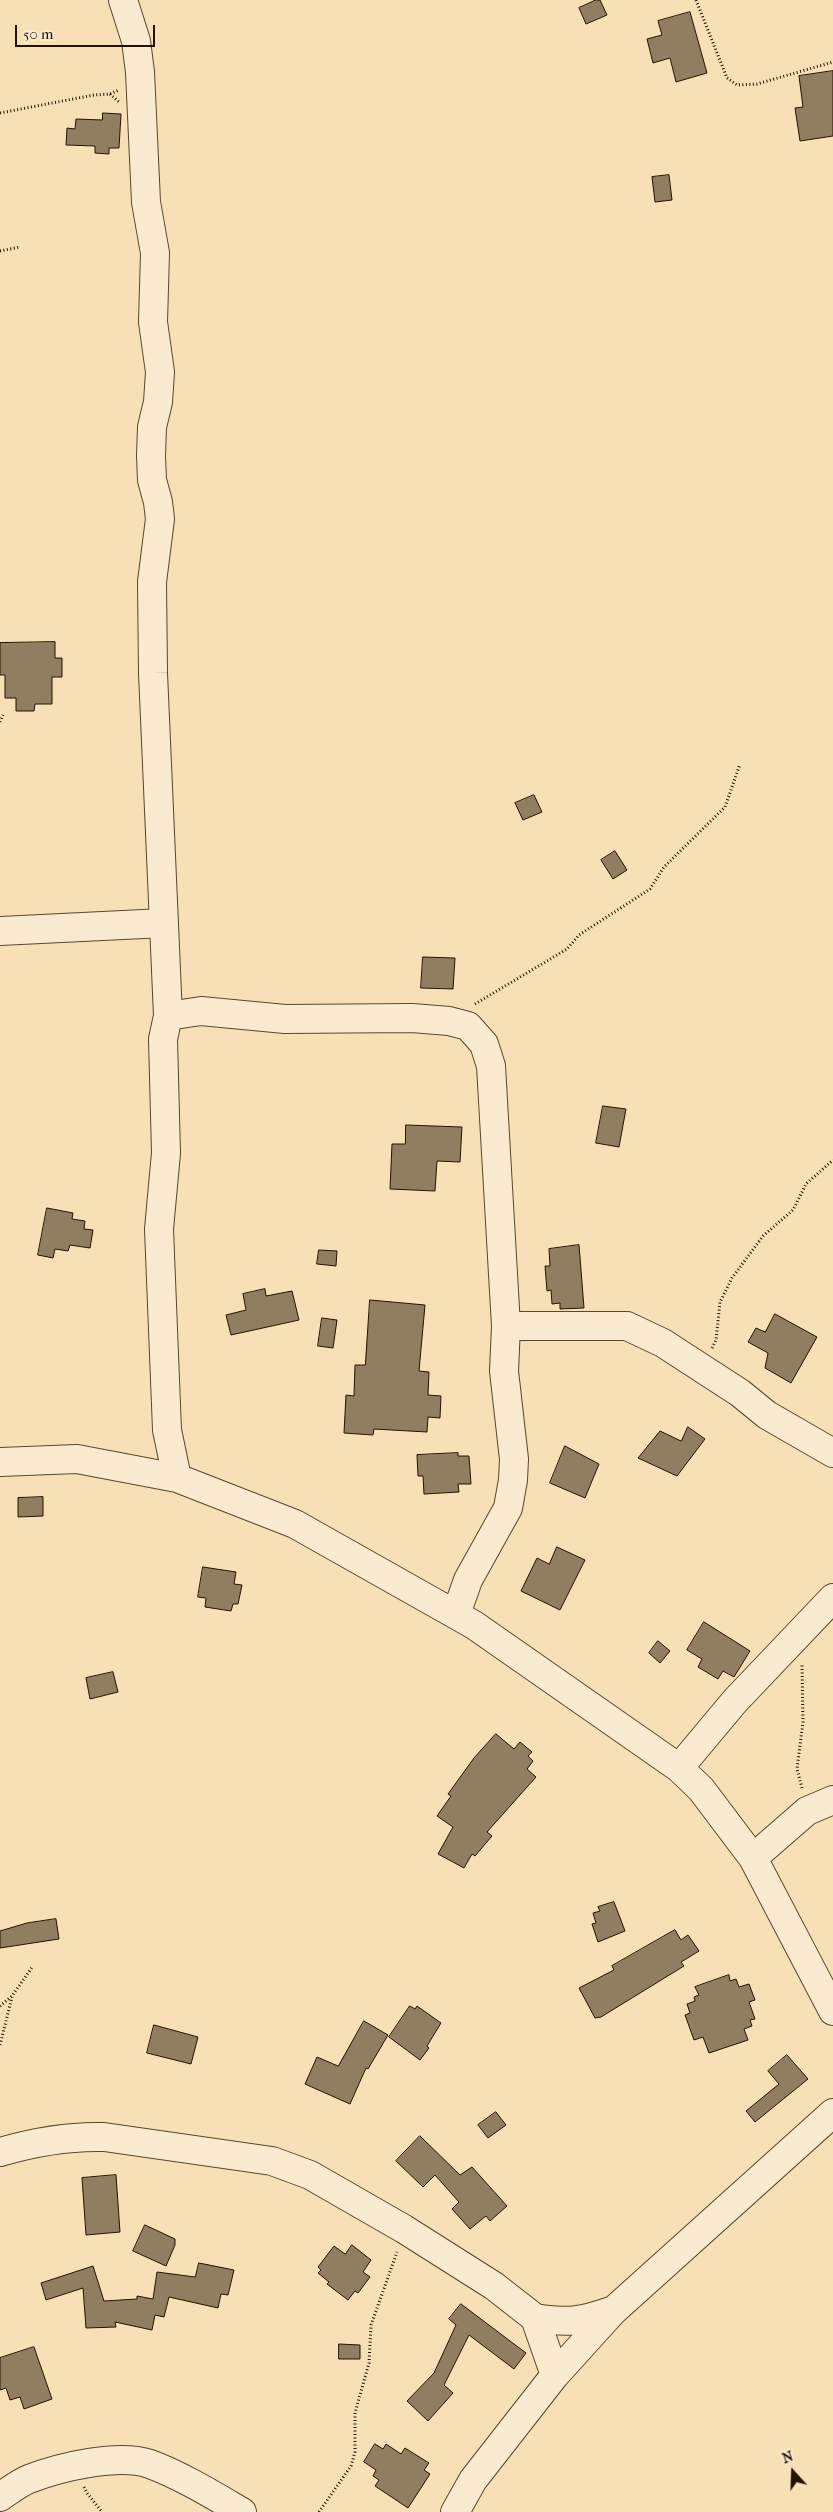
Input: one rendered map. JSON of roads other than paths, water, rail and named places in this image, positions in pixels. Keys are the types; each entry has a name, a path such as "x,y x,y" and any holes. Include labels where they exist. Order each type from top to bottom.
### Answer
{"street":[{"path":"123,0 136,41 140,72 146,202 155,253 153,322 160,372 158,402 152,427 151,456 152,480 160,519 152,582 153,673 168,1016 163,1039 166,1153 159,1229 167,1430 178,1478"},
{"path":"0,931 164,923"},
{"path":"168,1016 201,1011 285,1019 412,1018 449,1021 468,1026 484,1044 491,1066 506,1326 504,1371 514,1459 513,1480 508,1508 468,1580 456,1614"},
{"path":"506,1326 628,1326 663,1343 740,1393 767,1415 833,1453"},
{"path":"0,1462 77,1460 178,1478 295,1524 474,1625 679,1768 701,1789 753,1858 833,2011"},
{"path":"679,1768 735,1701 833,1598"},
{"path":"753,1858 806,1811 833,1800"},
{"path":"455,2512 473,2480 555,2375 613,2311 833,2113"},
{"path":"0,2152 31,2143 82,2136 104,2137 272,2161 310,2175 404,2229 494,2286 535,2318 563,2323 580,2321 613,2311"},
{"path":"535,2318 555,2375"},
{"path":"0,2497 28,2479 107,2460 148,2463 187,2481 242,2512"}]}
